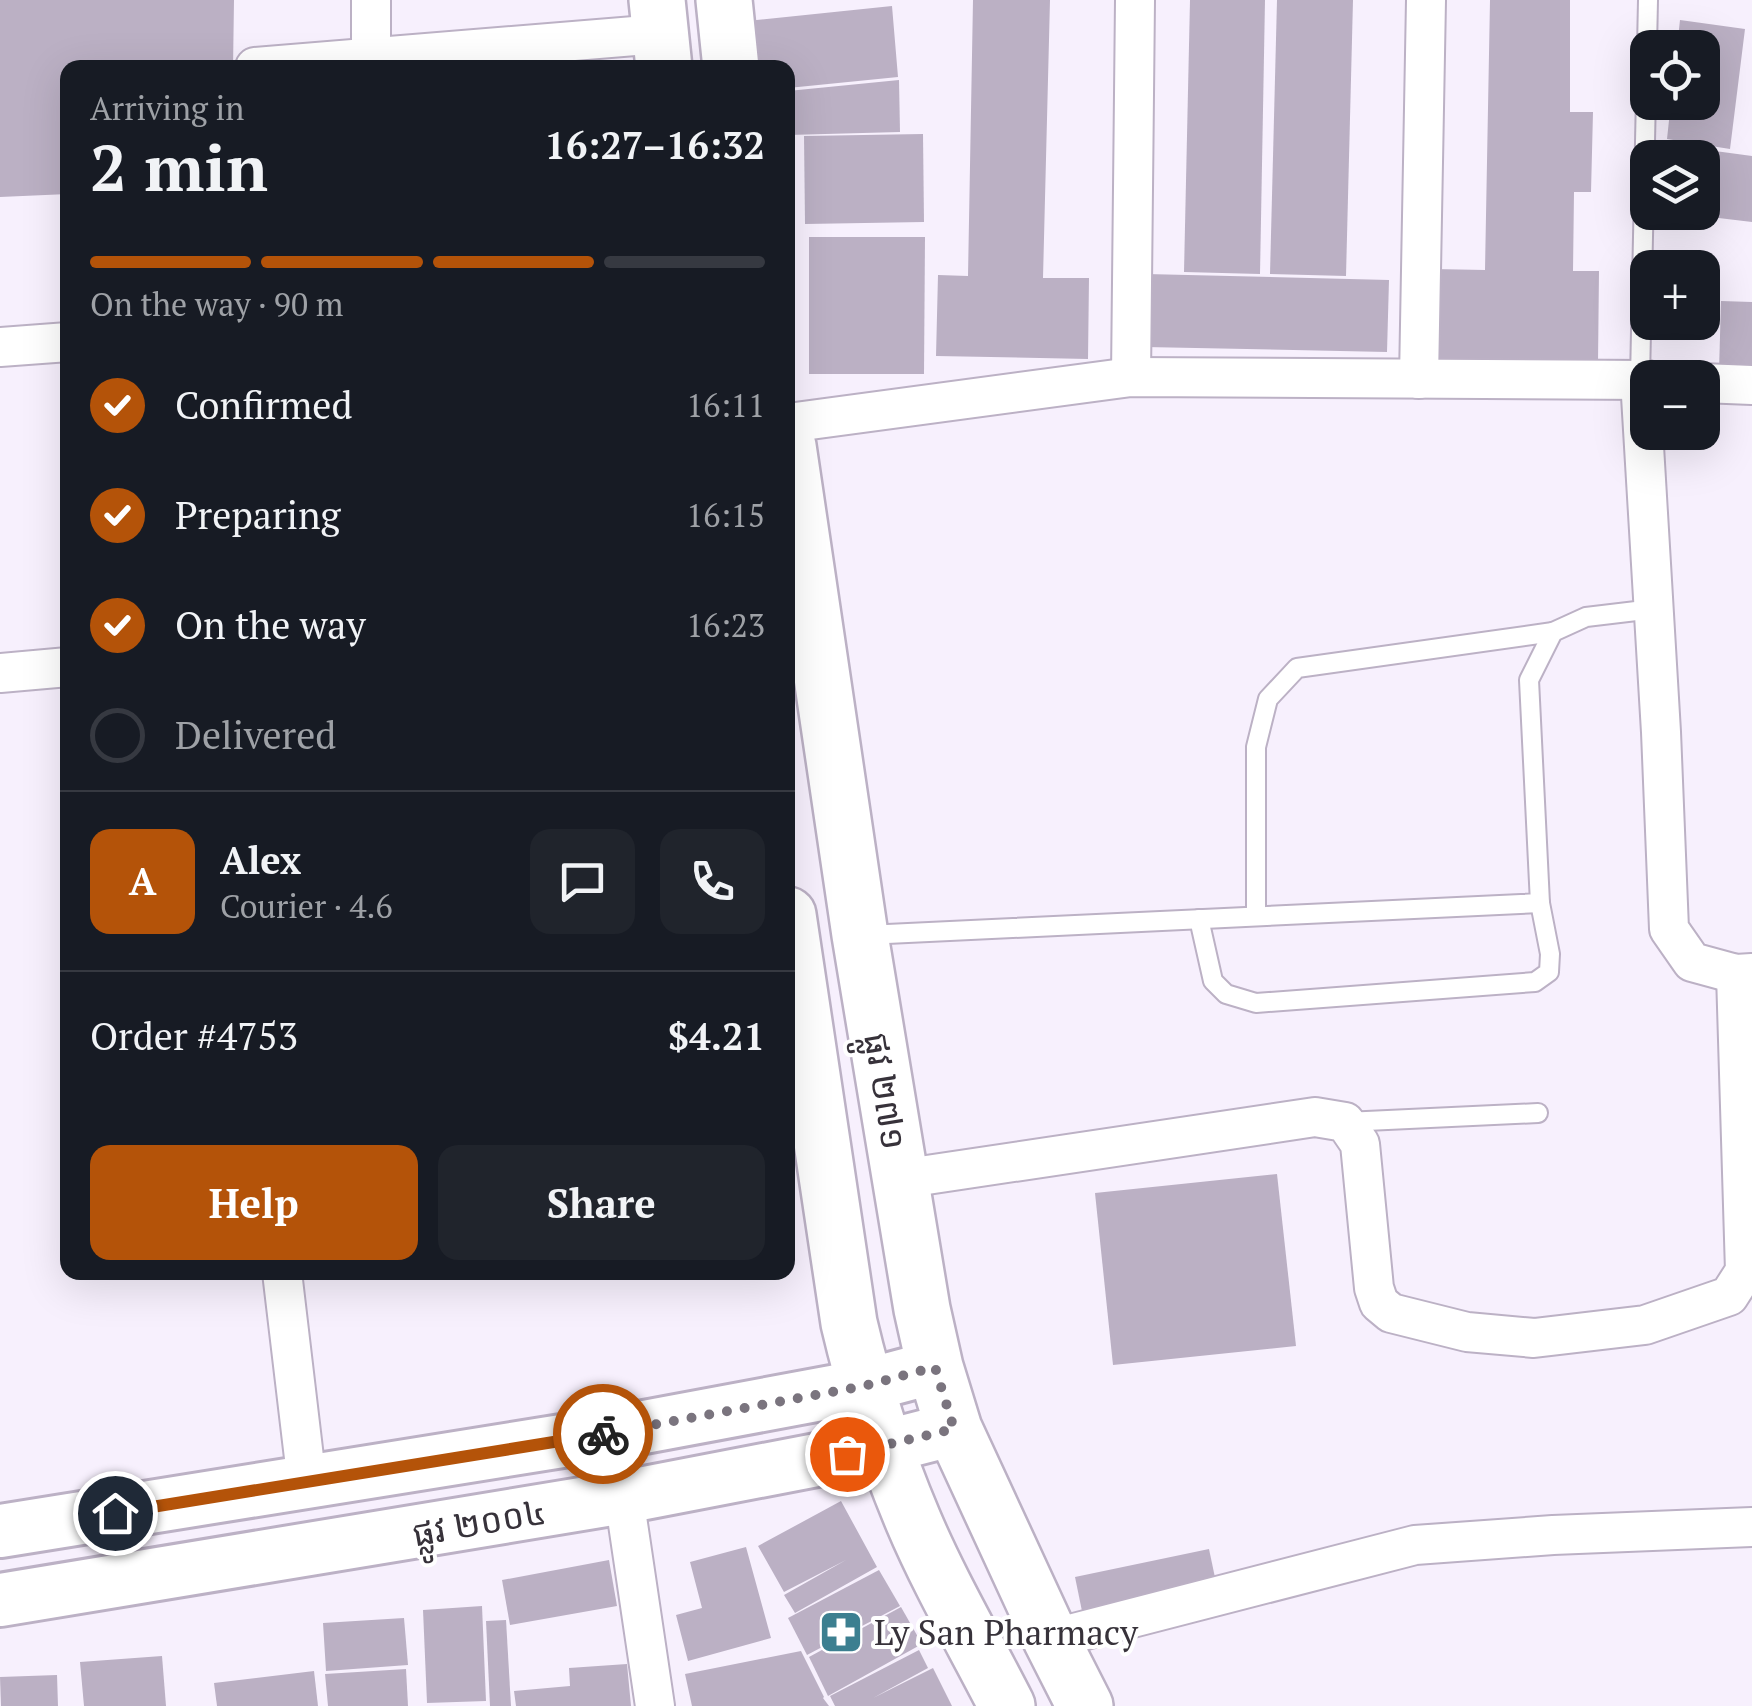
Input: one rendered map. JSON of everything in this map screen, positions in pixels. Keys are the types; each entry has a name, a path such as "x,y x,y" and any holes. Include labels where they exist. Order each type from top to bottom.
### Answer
{"main road":[{"path":"724,0 729,60"},
{"name":"ផ្លូវ ២៧១","path":"795,494 860,935 935,1367 954,1429 1085,1706"},
{"name":"ផ្លូវ ២៧១","path":"795,962 849,1323 864,1386 914,1523 1007,1706"},
{"name":"ផ្លូវ ២០០៤","path":"0,1531 612,1433 864,1386 935,1367"},
{"name":"ផ្លូវ ២០០៤","path":"0,1600 624,1498 884,1447 954,1429"}],"street":[{"path":"371,0 371,56"},
{"path":"1131,378 1136,0"},
{"path":"1419,379 1426,0"},
{"path":"325,60 660,34"},
{"path":"0,346 60,342"},
{"path":"795,422 1131,378 1630,380"},
{"path":"1720,384 1752,386"},
{"path":"900,1178 1315,1118 1345,1122 1360,1144 1374,1288 1379,1303 1391,1313 1467,1332 1534,1338 1645,1325 1729,1296 1749,1280 1744,974 1692,962 1669,929 1647,450"},
{"path":"0,673 60,667"},
{"path":"283,1280 308,1482"},
{"path":"624,1498 654,1706"},
{"path":"1051,1639 1415,1545 1752,1527"}],"lane":[{"path":"1644,360 1648,0"},
{"path":"1256,916 1256,747 1268,700 1297,668 1553,632 1586,617 1653,609"},
{"path":"1199,919 1214,981 1226,994 1256,1004 1535,982 1549,972 1550,954 1540,903 1528,680 1553,632"},
{"path":"860,935 1540,903"},
{"path":"1345,1122 1538,1113"}],"building":[{"path":"0,0 234,0 233,60 60,60 60,194 0,197"},
{"path":"973,0 1050,0 1043,278 1089,278 1088,359 936,356 938,275 968,276"},
{"path":"1190,0 1265,0 1260,274 1184,272"},
{"path":"1277,0 1353,0 1346,276 1270,274"},
{"path":"1490,0 1570,0 1570,112 1593,112 1591,192 1574,192 1573,271 1599,271 1598,362 1432,360 1433,269 1485,270"},
{"path":"892,6 898,77 795,87 795,60 750,60 747,21"},
{"path":"1680,20 1745,29 1730,149 1720,147 1720,140 1667,139 1669,120 1720,120 1720,30 1679,30"},
{"path":"899,80 900,132 795,135 795,90"},
{"path":"923,134 924,222 805,224 804,136"},
{"path":"1720,152 1752,156 1752,222 1720,218"},
{"path":"809,237 925,237 924,374 809,374"},
{"path":"1146,274 1389,280 1387,352 1145,347"},
{"path":"1721,301 1752,302 1752,372 1720,371"},
{"path":"1277,1174 1296,1346 1113,1365 1095,1193"},
{"path":"841,1501 877,1567 795,1613 784,1595 846,1560 784,1592 758,1546"},
{"path":"746,1547 771,1638 688,1661 676,1615 702,1608 690,1562"},
{"path":"1209,1549 1217,1587 1083,1616 1075,1577"},
{"path":"609,1560 617,1606 510,1625 502,1580"},
{"path":"879,1570 900,1606 807,1655 788,1618"},
{"path":"482,1606 486,1701 427,1703 423,1610"},
{"path":"901,1607 922,1644 828,1696 809,1657"},
{"path":"404,1618 408,1665 326,1671 323,1623"},
{"path":"506,1620 511,1706 490,1706 486,1621"},
{"path":"919,1650 928,1668 873,1698 933,1668 952,1706 835,1706 830,1696"},
{"path":"801,1651 829,1706 692,1706 685,1674"},
{"path":"162,1656 166,1706 84,1706 80,1662"},
{"path":"627,1664 631,1706 516,1706 514,1691 570,1686 569,1668"},
{"path":"406,1669 408,1706 328,1706 325,1674"},
{"path":"314,1671 318,1706 217,1706 214,1683"},
{"path":"57,1675 58,1706 1,1706 0,1677"}],"way so far":[{"path":"603,1434 864,1386 935,1367 954,1429 847,1454"}],"place":[{"name":"Ly San Pharmacy","path":"841,1632"}],"route":[{"path":"115,1513 603,1434"}]}
